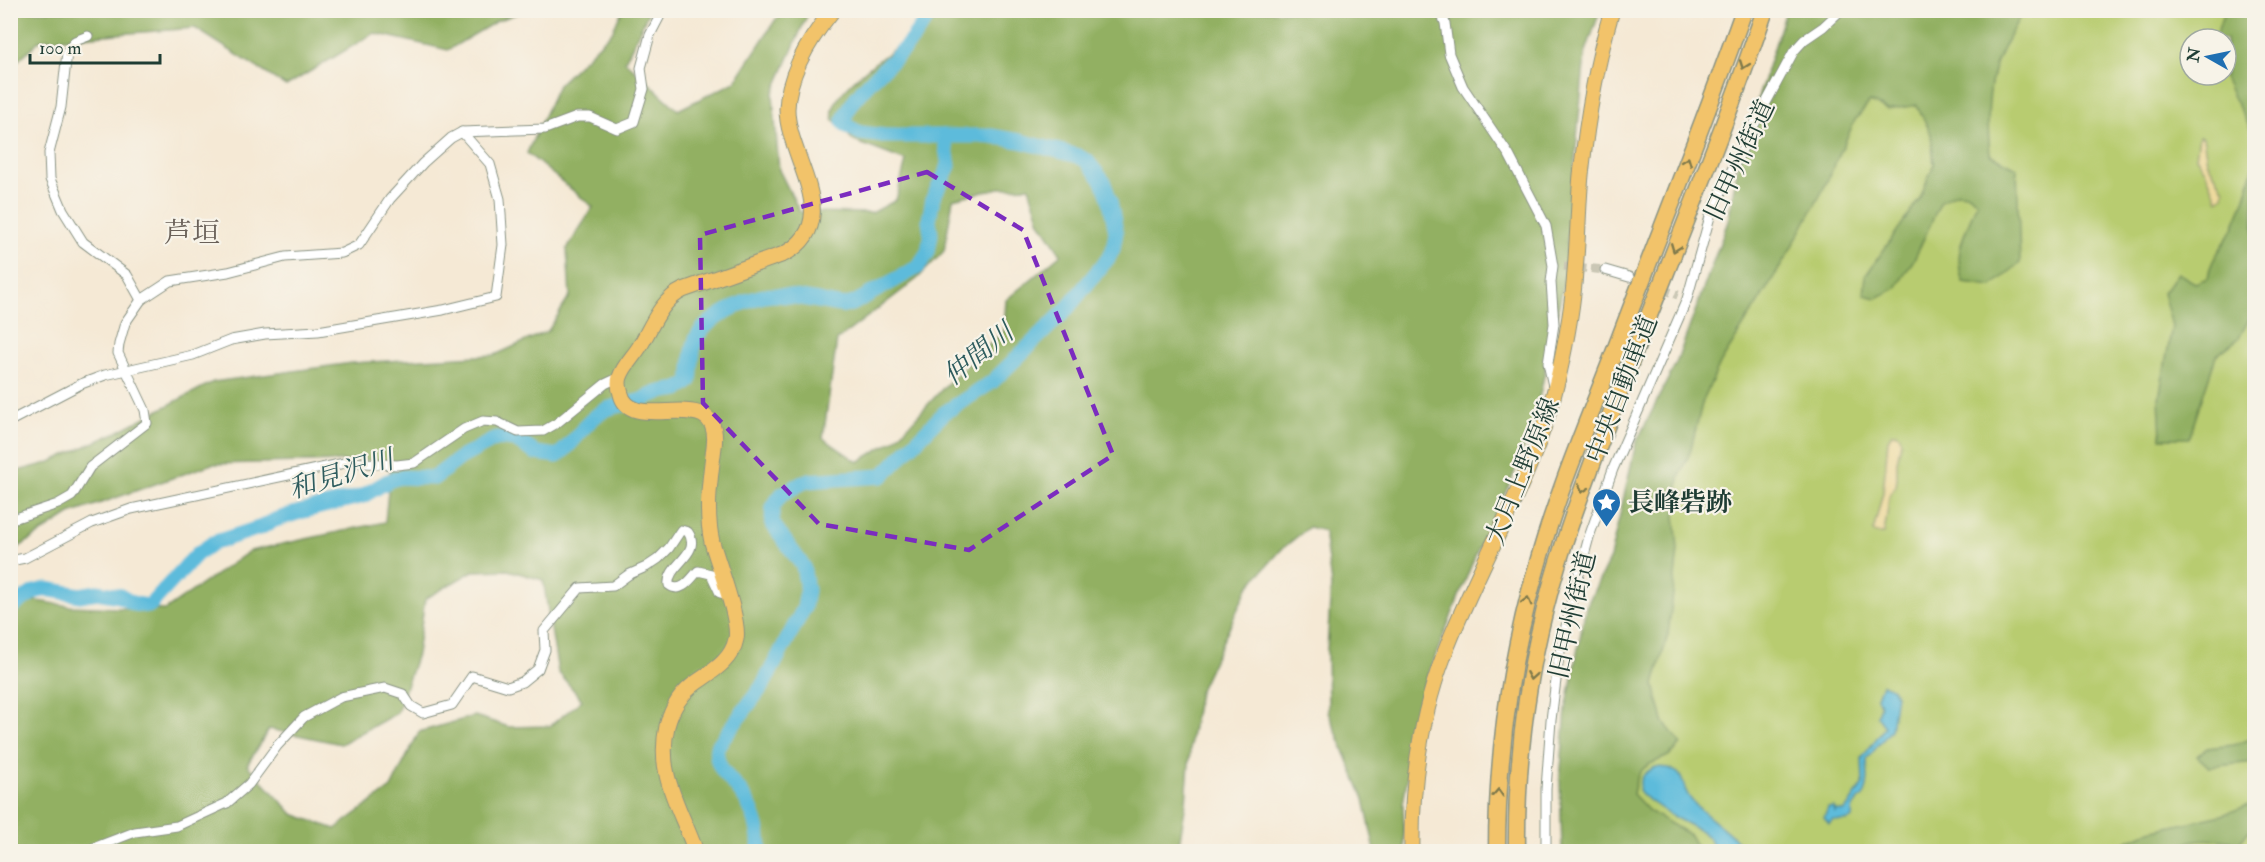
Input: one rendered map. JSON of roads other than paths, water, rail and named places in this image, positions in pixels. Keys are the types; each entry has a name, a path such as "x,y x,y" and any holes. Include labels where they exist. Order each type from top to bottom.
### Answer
{"highway":[{"name":"中央自動車道","path":"1497,852 1501,745 1507,700 1525,609 1537,565 1566,476 1744,10"},
{"name":"中央自動車道","path":"1517,852 1521,750 1527,701 1545,610 1557,567 1588,474 1765,10"}],"main road":[{"path":"696,852 668,784 663,764 663,749 669,719 677,701 690,687 722,665 732,649 736,630 710,525 714,432 710,422 689,410 636,411 624,403 620,386 670,297 683,290 784,254 794,248 805,235 813,217 813,200 791,140 788,96 799,62 833,10"},
{"name":"大月上野原線","path":"1412,852 1415,775 1419,746 1433,688 1452,636 1538,445 1555,392 1567,332 1575,273 1581,176 1590,99 1612,10"}],"street":[{"path":"10,520 58,504 72,496 90,467 119,443 144,427 147,417 145,410 118,353 125,323 141,300 170,281 228,272 285,256 342,253 359,245 397,191 423,163 451,138 462,132 545,129 577,117 590,117 617,129 634,122 645,89 641,68 650,35 663,10"},
{"path":"1440,10 1445,23 1449,54 1455,70 1473,105 1509,155 1546,226 1553,266 1551,282 1554,324 1548,363 1555,392"},
{"name":"旧甲州街道","path":"1546,852 1546,789 1559,656 1589,537 1613,469 1682,297 1711,213 1759,115 1794,51 1841,10"},
{"path":"88,36 75,41 67,52 61,107 49,153 50,179 63,210 83,242 127,275 141,300"},
{"path":"10,421 81,384 125,370 193,355 231,340 266,334 329,329 443,310 496,297 503,245 500,199 490,164 462,132"},
{"path":"1553,266 1564,266"},
{"path":"1605,270 1629,277"},
{"path":"10,561 25,558 92,523 131,509 349,462 397,465 414,463 464,429 483,421 497,422 518,432 543,431 557,423 605,384 620,386"},
{"path":"83,852 135,832 177,826 227,803 249,784 277,746 304,717 341,697 386,688 403,694 411,706 423,713 452,705 472,676 508,687 522,682 538,669 545,650 544,631 580,588 613,586 628,575 658,560 669,549 681,530 688,532 692,543 690,550 670,576 669,585 679,589 698,571 711,574 720,593 728,595"}],"water":[{"path":"1882,684 1892,688 1896,694 1891,730 1867,759 1867,789 1854,806 1852,818 1846,821 1833,820 1829,824 1824,818 1828,808 1834,807 1835,812 1836,810 1845,811 1863,784 1862,758 1885,727 1877,716 1880,705 1877,697"},
{"path":"1656,767 1669,768 1678,773 1693,802 1734,837 1745,851 1716,851 1709,838 1701,831 1672,816 1643,796 1639,791 1640,782 1648,771"}],"waterway":[{"name":"仲間川","path":"759,852 758,830 753,814 742,794 721,767 717,747 763,685 804,608 807,590 803,566 772,523 773,506 782,494 806,481 882,476 944,413 992,382 1066,310 1113,249 1116,232 1110,201 1103,181 1087,161 1078,156 991,136 885,136 860,133 843,121 864,88 910,42 932,10"},
{"name":"和見沢川","path":"10,608 34,592 46,589 80,595 97,592 120,596 134,604 149,606 197,554 213,543 300,512 363,496 388,481 400,477 434,478 460,458 497,438 515,440 536,453 557,456 599,413 686,385 690,381 692,354 696,339 709,324 731,309 755,299 775,295 844,306 854,303 918,267 928,252 931,234 929,220 933,198 949,166 944,136"}],"tunnel":[{"path":"1564,266 1605,270"},
{"path":"1637,280 1678,295"}],"place":[{"name":"長峰砦跡","path":"1607,528"}],"district":[{"name":"芦垣","path":"192,232"}]}
